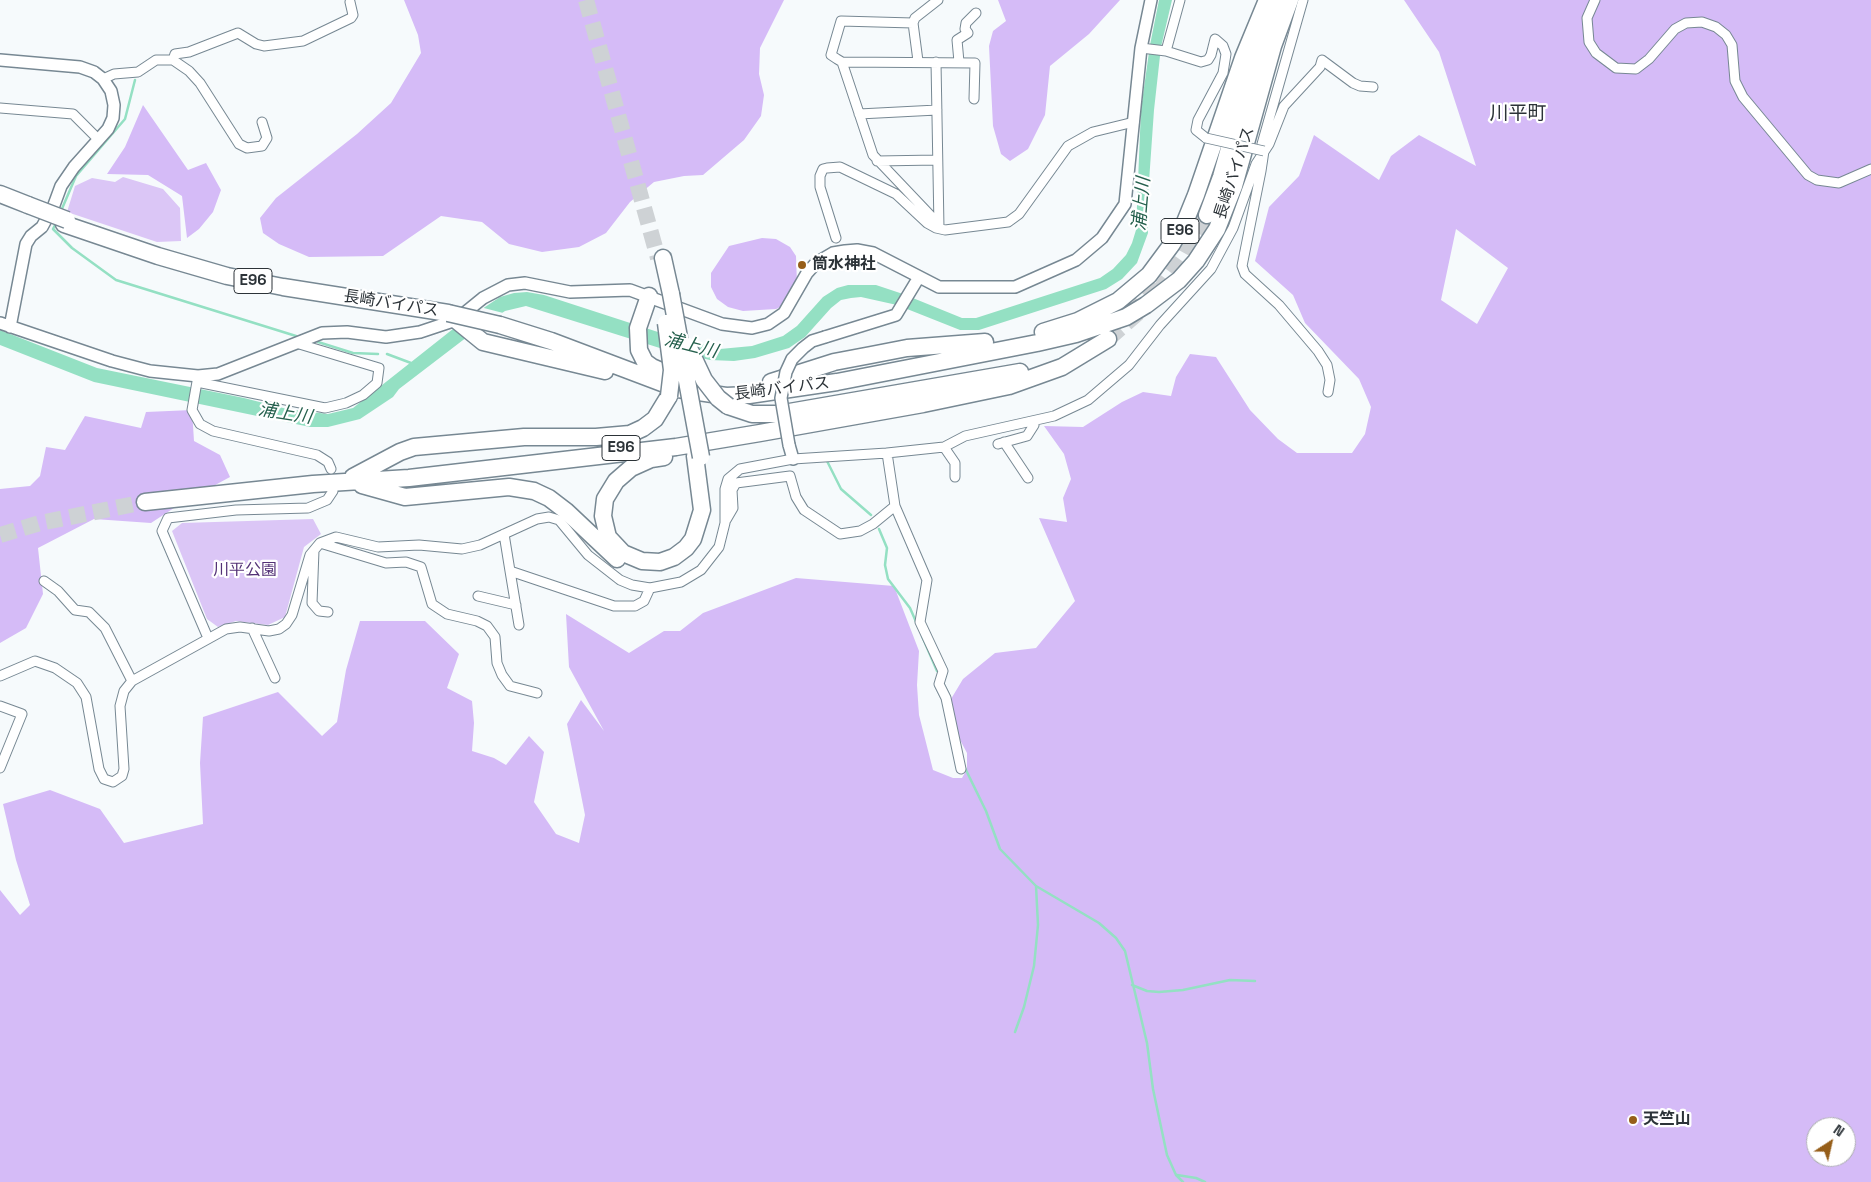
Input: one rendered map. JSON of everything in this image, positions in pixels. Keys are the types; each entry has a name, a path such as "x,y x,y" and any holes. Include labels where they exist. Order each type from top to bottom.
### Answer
{"highway":[{"name":"長崎バイパス","path":"0,200 66,222 228,270 453,316 500,323 553,337 675,381 702,386 759,385 834,362 907,348 972,344 1034,334 1078,321 1118,301 1149,276 1167,252 1185,222 1243,58 1267,0"},
{"name":"長崎バイパス","path":"1207,215 1229,149 1251,71 1280,0"},
{"name":"長崎バイパス","path":"500,323 646,378 696,393 749,395 837,382 1062,338 1107,324 1136,311 1165,292 1185,273 1211,240 1234,186 1273,46 1290,0"},
{"name":"長崎バイパス","path":"1159,276 1178,249 1201,205 1243,58"},
{"name":"長崎バイパス","path":"0,194 26,208"},
{"path":"353,480 400,452 414,448 524,437 596,438 630,434 643,428 655,419 669,396 672,370 662,295 661,258"},
{"path":"662,295 642,318 637,336 639,350 645,362 660,372 724,387"},
{"path":"662,295 699,373 713,393 728,406 752,414 778,414 1020,372"},
{"path":"353,480 405,497 509,487 534,491 549,498 566,511 596,542 621,562 637,569 654,571 671,568 685,560 696,549 704,536 708,520 708,497 662,295"},
{"path":"453,316 476,338 501,346 646,378"},
{"name":"長崎バイパス","path":"353,480 676,442 760,429 921,397 1020,372 1058,358 1088,340"},
{"name":"長崎バイパス","path":"145,502 578,459 760,433 989,391 1062,367 1108,340"},
{"path":"698,457 702,510 698,529 686,548 667,560 651,562 633,558 615,546 608,537 603,516 605,499 623,474 645,462 970,404 1027,386 1062,367"}],"street":[{"path":"918,61 913,22 938,0"},
{"path":"197,379 218,374 322,333 347,332 386,337 420,332 508,285 525,283 570,292 630,290 662,295 722,324 752,328 768,324 784,313 816,263 833,253 857,250 873,253 916,282 939,287 1015,286 1076,260 1102,238 1125,204 1151,0"},
{"path":"1166,51 1180,0"},
{"path":"1303,0 1262,144 1264,151 1242,266 1245,274 1279,305 1318,351 1327,365 1330,380 1328,392"},
{"path":"1595,0 1587,18 1589,42 1596,53 1616,68 1636,69 1649,58 1675,29 1686,24 1702,22 1716,27 1726,35 1732,45 1735,81 1743,97 1808,175 1817,180 1840,182 1871,169"},
{"path":"173,60 175,54 189,52 238,33 264,46 303,41 351,18 353,15 350,2"},
{"path":"959,62 957,40 968,33 965,29 966,24 976,13"},
{"path":"913,22 841,21 832,55 842,62 918,61 974,63 974,99"},
{"path":"1144,48 1166,51 1201,62 1208,60 1215,39 1222,46 1226,54 1223,72 1198,120 1196,130 1206,138 1264,151"},
{"path":"0,60 80,67 94,72 103,79 110,91 114,105 113,118 99,140 74,167 61,186 54,205 42,227 31,236 26,244 5,325 80,351 150,371 197,379 325,408 363,395 378,383 379,368 296,343"},
{"path":"103,79 114,74 138,72 156,60 173,60 190,71 200,83 238,144 247,148 262,146 267,138 262,122"},
{"path":"0,676 35,661 55,668 77,683 86,697 99,769 104,779 109,782 118,780 124,769 120,706 124,691 132,681 208,638 233,627 269,631 279,629 292,616 310,555 317,546 336,538 373,546 419,545 462,549 480,545 537,519 554,518 602,568 632,585 650,588 681,582 701,570 719,547 725,522 725,489 733,474 740,469 793,459 944,447 965,436 1054,416 1082,403 1129,365 1160,325 1211,269 1233,228 1256,164 1269,144 1284,106 1320,66 1322,60 1353,83 1360,86 1373,87"},
{"path":"842,62 877,161 931,216 937,228"},
{"path":"936,62 937,228"},
{"path":"0,108 73,114 99,140"},
{"path":"859,114 937,110"},
{"path":"836,238 820,187 820,176 823,170 827,168 840,168 896,194 927,223 937,228 945,230 983,227 1008,222 1019,214 1068,146 1092,132 1134,122"},
{"path":"877,161 937,160"},
{"path":"793,459 781,398 786,372 792,359 812,341 883,320 900,311 916,282"},
{"path":"197,379 192,410 200,424 213,431 317,455 328,462 330,469"},
{"path":"1028,478 1001,443 1027,436 1034,425 1032,421"},
{"path":"944,447 955,463 955,477"},
{"path":"887,453 895,506 927,580 920,622 943,670 939,684 946,698 961,769"},
{"path":"725,522 733,508 732,490 736,483 790,476 796,497 804,510 840,534 860,531 873,524 895,506"},
{"path":"208,638 162,531 168,518 236,510 308,508 327,500 333,491"},
{"path":"504,534 519,625"},
{"path":"317,546 312,603 320,611 328,612"},
{"path":"317,546 386,563 406,562 421,567 432,604 447,614 477,621 487,626 495,636 497,662 506,681 510,686 536,693"},
{"path":"510,571 614,606 635,606 644,601 650,588"},
{"path":"44,581 58,590 74,610 89,612 105,628 132,681"},
{"path":"478,596 516,605"},
{"path":"252,628 275,678"},
{"path":"0,706 22,714 0,768"}],"green space":[{"path":"123,177 163,189 180,208 181,241 157,242 67,212 75,186 92,178 115,182"},
{"name":"川平公園","path":"313,519 321,534 304,547 285,617 268,625 236,621 218,627 207,619 172,531 182,523"}],"shaded area":[{"path":"404,0 784,0 760,48 759,74 764,95 761,116 744,140 703,175 684,176 654,182 630,202 606,233 579,247 542,252 509,244 482,222 441,216 383,256 309,257 279,244 263,233 260,218 276,198 357,134 391,103 421,53 418,35"},
{"path":"998,0 1120,0 1089,34 1050,66 1045,115 1028,149 1010,161 1001,154 993,126 989,46 993,31 1006,21"},
{"path":"1404,0 1871,0 1871,1182 0,1182 0,890 20,915 30,905 16,860 3,804 50,790 100,809 124,843 203,824 200,763 203,717 278,692 322,736 337,722 346,670 360,621 425,621 459,654 447,688 472,701 474,723 472,751 494,758 506,765 529,736 544,752 534,802 556,834 579,843 585,815 567,724 581,700 604,731 569,667 566,614 629,653 664,631 680,631 703,613 796,578 894,586 919,651 917,685 919,715 933,770 953,778 962,778 967,769 967,753 958,736 951,699 963,679 995,653 1036,648 1075,601 1039,518 1067,522 1063,498 1071,479 1064,454 1044,426 1083,427 1122,402 1143,392 1171,396 1176,377 1190,354 1216,357 1250,410 1278,439 1297,453 1352,453 1365,434 1371,407 1359,379 1305,323 1293,295 1255,261 1269,207 1299,176 1314,135 1379,180 1391,156 1419,135 1476,166 1439,52","holes":["1456,229 1508,268 1477,324 1441,300"]},
{"path":"143,105 188,170 206,163 221,190 213,212 199,229 187,238 182,196 148,175 107,174 125,147"},
{"path":"762,238 776,239 790,247 796,256 797,284 787,304 776,309 743,311 728,307 717,299 711,287 711,273 729,246"},
{"path":"192,410 194,441 220,455 230,477 180,504 151,523 94,519 38,548 43,594 26,628 0,643 0,489 30,486 40,476 46,447 65,450 85,416 141,428 146,412"}],"water":[{"name":"浦上川","path":"1159,0 1172,0 1161,47 1154,110 1148,196 1148,233 1137,263 1122,279 1106,289 979,330 960,330 897,305 861,297 851,298 841,300 831,308 805,337 789,348 755,358 734,361 710,360 663,349 526,306 505,311 467,337 399,389 393,397 360,419 328,427 310,427 94,382 0,345 0,330 97,368 244,398 287,409 328,414 353,408 458,325 500,297 514,293 527,292 544,295 661,333 720,349 752,346 783,336 797,326 823,297 837,288 848,285 876,285 962,318 976,318 1100,278 1113,269 1126,255 1136,230 1141,109 1150,45"}],"pier":[{"path":"480,307 507,314 485,328 460,322"}],"waterway":[{"path":"61,211 76,176 125,119 135,80"},
{"path":"56,223 53,229 72,248 116,280 296,336"},
{"path":"318,342 353,353 378,354"},
{"path":"387,354 411,363"},
{"path":"827,461 841,489 871,515"},
{"path":"879,529 887,548 885,565 888,579 910,608 917,624"},
{"path":"922,636 937,671"},
{"path":"964,766 986,811 1000,849 1036,886 1099,923 1116,938 1125,951 1147,1043 1153,1089 1167,1155 1176,1175 1183,1182"},
{"path":"1015,1032 1024,1007 1034,966 1038,925 1036,886"},
{"path":"1132,985 1147,991 1159,992 1183,990 1230,980 1255,981"},
{"path":"1177,1175 1196,1178 1205,1182"}],"tunnel":[{"path":"586,0 658,258"},
{"path":"1158,293 1184,257 1207,215"},
{"path":"1088,340 1124,313 1159,276"},
{"path":"1108,339 1139,312"},
{"path":"0,535 40,523 145,502"}],"place":[{"name":"筒水神社","path":"802,265"},
{"name":"天竺山","path":"1633,1120"}],"district":[{"name":"川平町","path":"1518,114"}]}
